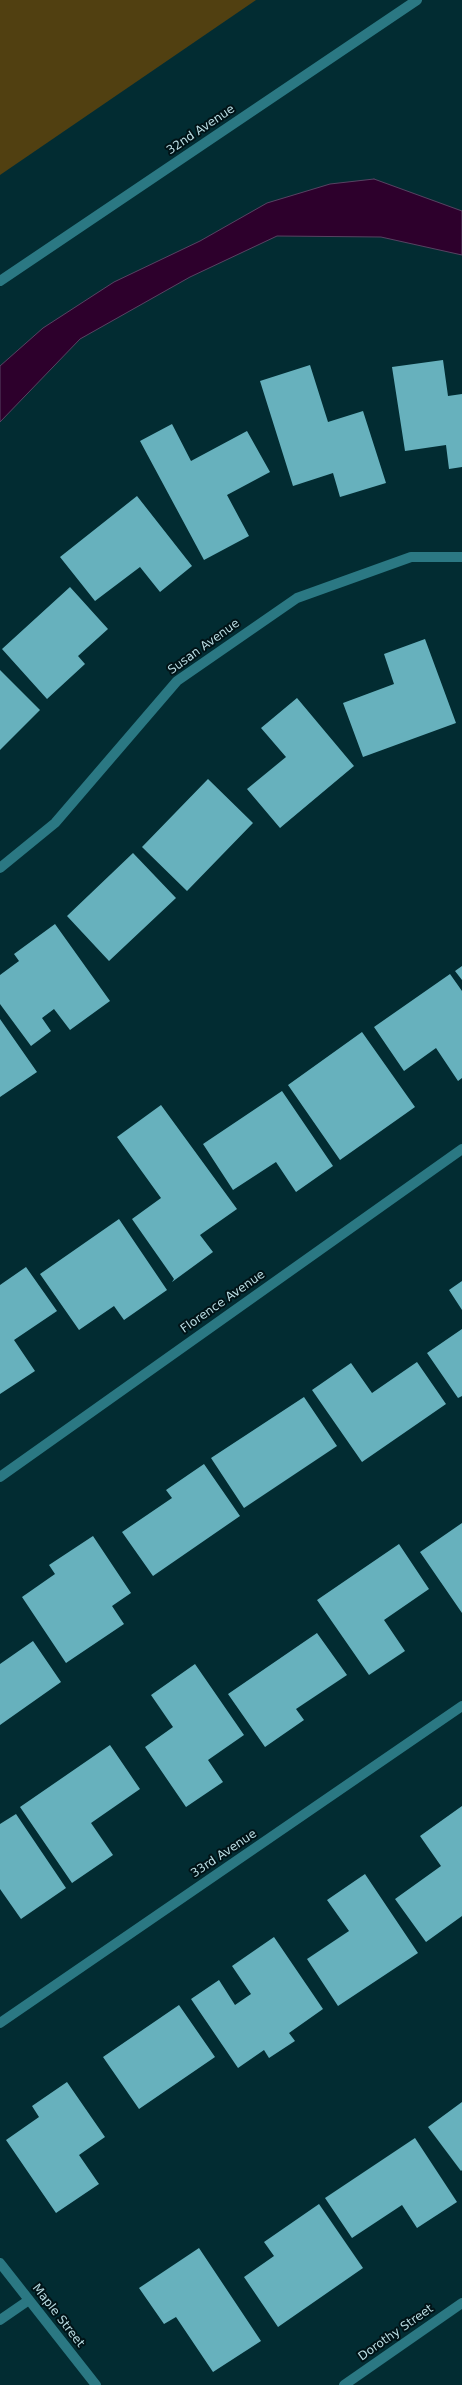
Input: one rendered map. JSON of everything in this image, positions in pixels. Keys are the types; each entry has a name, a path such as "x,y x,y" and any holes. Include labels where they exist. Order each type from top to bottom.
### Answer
{"street":[{"name":"32nd Avenue","path":"0,281 417,0"},
{"name":"Susan Avenue","path":"0,868 55,823 177,681 297,598 411,558 462,557"},
{"name":"Florence Avenue","path":"0,1477 462,1149"},
{"name":"33rd Avenue","path":"0,2023 462,1706"},
{"name":"Maple Street","path":"0,2263 96,2385"},
{"path":"0,2320 29,2300"},
{"name":"Dorothy Street","path":"344,2385 462,2303"}],"shaded area":[{"path":"0,0 256,0 0,175"},
{"path":"374,179 462,211 462,255 381,237 277,236 190,277 80,339 0,422 0,366 43,328 114,282 200,241 267,203 330,184"}],"building":[{"path":"443,360 448,396 462,394 462,467 449,469 446,445 405,451 392,367"},
{"path":"310,365 328,422 363,411 386,483 340,497 333,473 293,486 260,381"},
{"path":"172,424 191,461 247,431 270,472 227,495 249,536 204,560 140,441"},
{"path":"137,496 192,566 160,592 140,567 95,601 60,557"},
{"path":"70,587 108,629 78,656 85,664 47,699 2,649"},
{"path":"425,639 456,723 363,757 343,703 394,684 384,654"},
{"path":"0,670 40,710 0,750"},
{"path":"297,698 354,766 280,828 247,789 286,757 261,728"},
{"path":"208,779 253,823 187,891 142,847"},
{"path":"133,853 176,898 109,961 67,916"},
{"path":"55,924 110,1001 70,1030 54,1009 42,1018 51,1031 31,1046 0,1004 0,975 19,961 14,954"},
{"path":"462,966 462,980 455,971"},
{"path":"450,974 462,991 462,1078 458,1081 436,1048 404,1071 374,1027"},
{"path":"0,1019 37,1072 0,1097"},
{"path":"362,1032 415,1107 340,1160 288,1085"},
{"path":"282,1091 333,1166 296,1192 276,1162 233,1190 203,1144"},
{"path":"161,1105 237,1209 200,1235 213,1252 172,1282 174,1279 132,1219 161,1198 117,1137"},
{"path":"119,1219 167,1290 124,1320 114,1306 79,1330 40,1274"},
{"path":"26,1267 57,1311 14,1340 35,1371 0,1394 0,1285"},
{"path":"462,1281 462,1310 449,1290"},
{"path":"462,1329 462,1396 458,1398 427,1353"},
{"path":"417,1362 446,1404 362,1462 312,1390 351,1363 372,1393"},
{"path":"304,1397 337,1446 244,1508 211,1458"},
{"path":"204,1464 240,1516 153,1576 122,1532 172,1498 166,1490"},
{"path":"462,1523 462,1613 420,1552"},
{"path":"93,1536 131,1593 112,1606 124,1624 66,1663 22,1597 55,1574 49,1565"},
{"path":"399,1544 429,1589 384,1620 405,1651 369,1675 317,1600"},
{"path":"317,1633 347,1675 296,1709 304,1720 265,1747 228,1694"},
{"path":"33,1641 61,1682 0,1725 0,1664"},
{"path":"195,1664 244,1735 208,1760 223,1782 186,1807 145,1747 173,1727 151,1695"},
{"path":"110,1745 140,1789 91,1823 113,1855 72,1883 20,1807"},
{"path":"462,1806 462,1916 426,1942 395,1899 441,1866 420,1836"},
{"path":"16,1814 66,1888 21,1919 0,1889 0,1824"},
{"path":"365,1874 418,1953 338,2006 307,1959 349,1931 327,1900"},
{"path":"274,1937 323,2009 289,2033 295,2041 269,2058 264,2050 238,2068 191,1999 219,1980 235,2005 251,1994 232,1966"},
{"path":"179,2005 215,2057 139,2109 103,2057"},
{"path":"67,2082 105,2137 79,2155 99,2184 56,2213 6,2140 39,2117 32,2106"},
{"path":"462,2102 462,2170 461,2171 428,2127"},
{"path":"415,2138 457,2202 417,2228 402,2205 352,2238 325,2198"},
{"path":"319,2204 363,2268 278,2327 244,2277 274,2256 264,2242"},
{"path":"199,2248 261,2341 213,2372 176,2317 164,2324 139,2288"}]}
